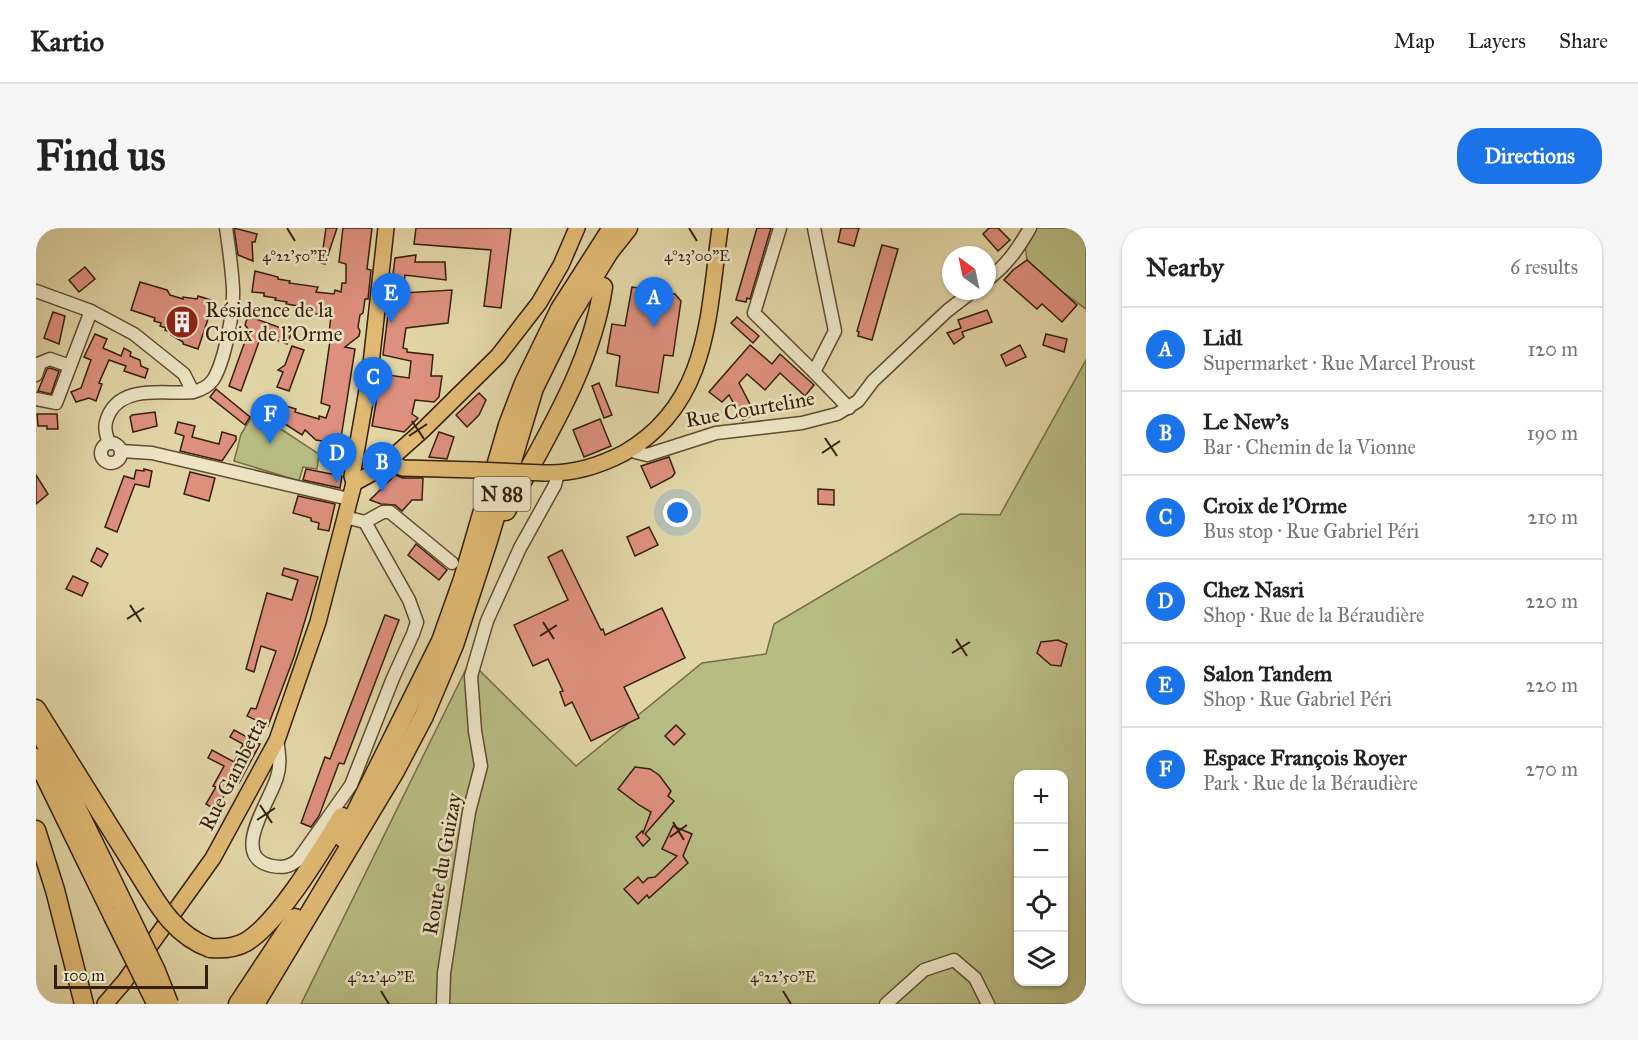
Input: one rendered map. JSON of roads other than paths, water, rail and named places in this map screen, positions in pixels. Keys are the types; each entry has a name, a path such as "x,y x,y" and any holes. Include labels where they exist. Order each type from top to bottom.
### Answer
{"highway":[{"name":"N 88","path":"238,1004 335,854 441,641 463,579 508,425 524,383 560,309 612,228"},
{"name":"N 88","path":"255,1004 395,771 424,716 454,645 534,388 569,317 609,252 628,228"},
{"path":"487,544 572,387 590,346 599,314 603,287"},
{"path":"36,709 166,916 194,942 219,949 244,943 267,924 331,836 414,697"},
{"path":"36,724 118,914 127,941 157,1004"},
{"path":"36,758 118,914 156,971 169,1004"},
{"path":"36,830 58,901 84,1004"},
{"path":"118,914 120,937 139,981 145,1004"}],"main road":[{"name":"Rue Gambetta","path":"105,1004 213,858 277,740 318,622 354,483 352,476 370,373 386,228"},
{"path":"354,483 378,470 391,459 498,356 539,303 561,265 577,228"},
{"path":"391,459 403,468 552,473 593,467 631,448 664,420 688,388 696,370 707,326 720,228"}],"street":[{"path":"109,443 105,432 105,421 113,407 123,399 138,393 194,392 202,390 213,380 231,320 233,290 226,228"},
{"path":"780,228 754,313 849,408"},
{"path":"814,228 835,331 814,372"},
{"path":"996,273 1020,245 1030,228"},
{"path":"36,291 91,310 142,341 184,374 194,392"},
{"name":"Rue Courteline","path":"631,448 635,452 647,455 716,433 802,423 837,414 849,408 873,381 961,300"},
{"path":"36,399 56,403 91,310"},
{"path":"36,375 40,363 50,359 70,366"},
{"path":"121,451 120,457 115,462 109,463 101,455 101,448 109,443 115,444 121,451 152,453 349,499"},
{"name":"Route du Guizay","path":"443,1004 444,973 469,812 481,766 475,731 471,676 486,621 520,548 555,485 552,473"},
{"path":"345,517 365,522 383,512 390,512 452,563"},
{"path":"277,740 278,777 251,842 258,859 267,864 285,867 298,860 351,786 388,689 417,622 409,600 365,522"},
{"path":"886,1004 924,970 954,960 975,978 988,1004"}],"place":[{"name":"Résidence de la Croix de l'Orme","path":"182,322"},
{"name":"Salon Tandem","path":"391,323"},
{"name":"Lidl","path":"654,327"},
{"name":"Croix de l'Orme","path":"373,407"},
{"name":"Espace François Royer","path":"270,444"},
{"name":"Chez Nasri","path":"337,483"},
{"name":"Le New's","path":"382,492"}]}
